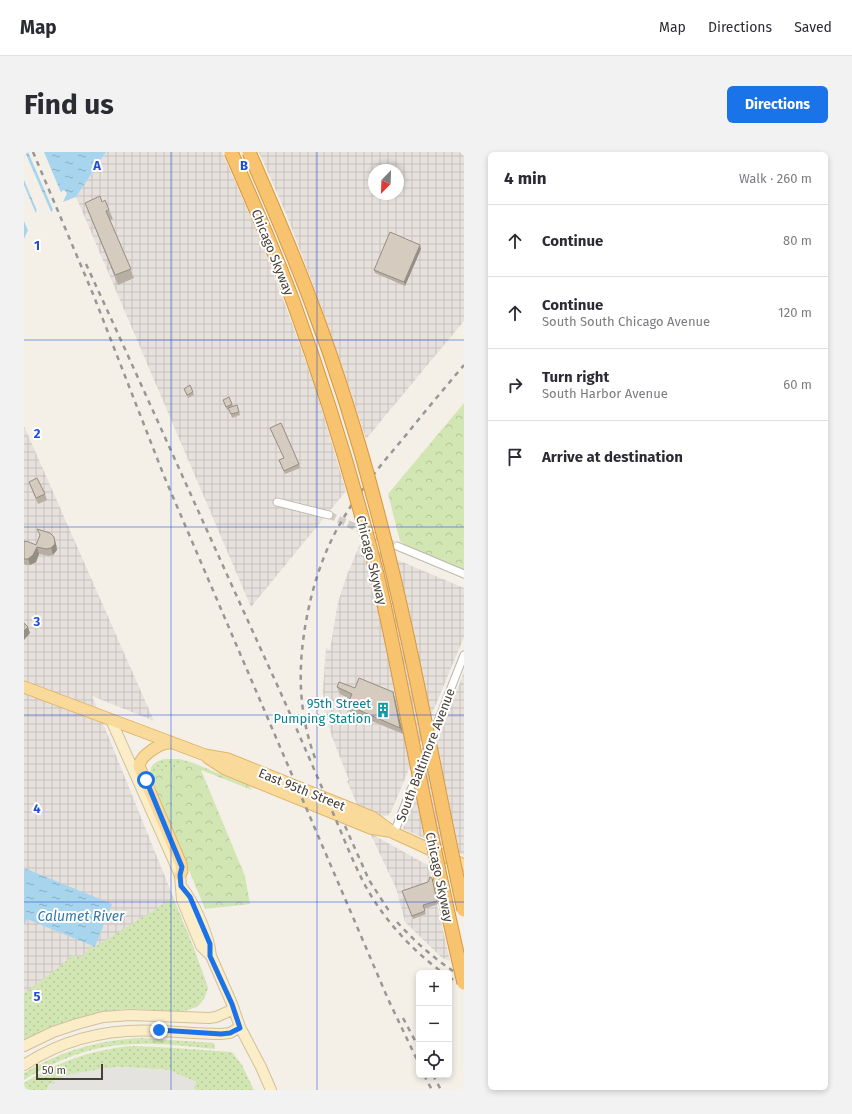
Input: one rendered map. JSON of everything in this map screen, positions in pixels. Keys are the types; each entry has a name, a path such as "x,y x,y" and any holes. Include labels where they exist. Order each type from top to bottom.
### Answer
{"highway":[{"name":"Chicago Skyway","path":"231,152 263,226 294,304 332,413 349,470 377,573 444,895 464,983"},
{"name":"Chicago Skyway","path":"249,152 310,298 365,466 396,584 464,910"}],"main road":[{"name":"East 95th Street","path":"24,687 170,743 205,755 228,759 372,817 394,833 464,865"},
{"path":"111,720 180,881 190,897 210,944 210,956 234,1009 240,1028 270,1089"},
{"path":"170,743 166,742 153,749 141,760 139,764 181,864 182,872 180,881"},
{"path":"24,1046 53,1032 103,1017 130,1015 208,1018 216,1017 234,1009"},
{"path":"24,1065 38,1056 59,1046 105,1032 159,1030 221,1034 230,1033 240,1028"}],"street":[{"path":"277,502 329,516"},
{"path":"397,546 464,574"},
{"name":"South Baltimore Avenue","path":"394,833 464,655"}],"shaded area":[{"path":"106,152 222,152 256,229 315,387 346,491 251,607 76,197"},
{"path":"259,152 464,152 464,321 366,439 317,295 287,216"},
{"path":"24,426 154,721 92,696 193,946 208,988 204,999 197,1007 174,1011 123,1009 86,1016 48,1028 24,1041 24,925 27,918 95,947 31,872 24,868"},
{"path":"360,544 464,588 464,637 391,812 382,817 358,807 347,781 349,780 332,737 324,708 323,690 326,648 330,650 338,602"},
{"path":"464,672 464,855 403,829"},
{"path":"370,833 428,865 450,961 442,958 405,922 396,888"},
{"path":"121,1067 168,1070 196,1082 193,1088 196,1090 47,1090 50,1083 56,1085 54,1080 71,1074"}],"green space":[{"path":"464,403 464,572 416,552 400,541 388,494"},
{"path":"165,759 179,759 191,762 150,775 152,766"},
{"path":"191,762 249,786 252,790 201,770 245,876 250,904 205,909 150,775"},
{"path":"173,898 193,946 208,988 199,1005 182,1011 122,1009 94,1014 57,1024 24,1041 24,994 74,955 81,958 91,946 95,947"},
{"path":"141,1038 214,1043 215,1049 148,1044 108,1047 65,1059 24,1080 24,1073 38,1065 66,1053 110,1041"},
{"path":"130,1046 232,1052 242,1065 254,1090 196,1090 193,1089 196,1082 168,1070 121,1067 101,1069 54,1080 56,1085 50,1083 47,1090 24,1090 24,1083 62,1063 88,1054"}],"water":[{"path":"24,152 106,152 76,197 63,202 67,193 64,190 62,191 51,213 37,210 24,239"},
{"name":"Calumet River","path":"24,868 112,904 95,947 27,919 24,925"}],"pier":[{"path":"24,152 52,214 51,215 41,216 39,215 39,212 38,213 24,180"},
{"path":"28,152 44,152 62,195 54,212"},
{"path":"24,185 37,216 29,233 24,221"}],"building":[{"path":"100,196 102,202 105,200 109,210 106,211 131,269 115,275 85,203"},
{"path":"390,232 420,245 404,282 374,270"},
{"path":"190,385 193,392 187,395 184,389"},
{"path":"229,397 232,404 226,407 223,400"},
{"path":"237,405 239,412 231,414 228,408"},
{"path":"281,423 299,464 284,471 279,460 284,458 270,428"},
{"path":"37,478 45,494 36,498 29,482"},
{"path":"37,529 50,533 54,537 55,544 51,548 46,549 37,547 33,555 28,559 24,559 24,541 36,545 40,535"},
{"path":"24,623 28,627 24,631"},
{"name":"95th Street Pumping Station","path":"359,678 393,692 400,728 347,705 352,694 337,687 339,682 355,688"},
{"path":"430,877 432,878 437,901 423,905 425,911 412,916 402,891 428,882"}],"tunnel":[{"path":"329,515 397,546"}],"railway":[{"path":"33,152 93,294 164,476 388,999 416,1058"},
{"path":"86,264 279,689 366,887 373,900 400,934 410,945 439,970"},
{"path":"315,758 310,744 304,715 301,671 303,641 308,613 315,584 324,557 336,531 366,484 464,365"},
{"path":"345,826 369,880 389,911"},
{"path":"397,922 429,953 464,978"},
{"path":"452,979 464,987"},
{"path":"403,1018 416,1042"},
{"path":"426,1078 432,1090"},
{"path":"435,1078 441,1090"}],"place":[{"name":"95th Street Pumping Station","path":"383,710"}],"route":[{"path":"146,780 182,867 182,872 180,875 181,886 190,897 210,944 210,956 232,1004 240,1028 230,1033 221,1034 159,1030"}]}
